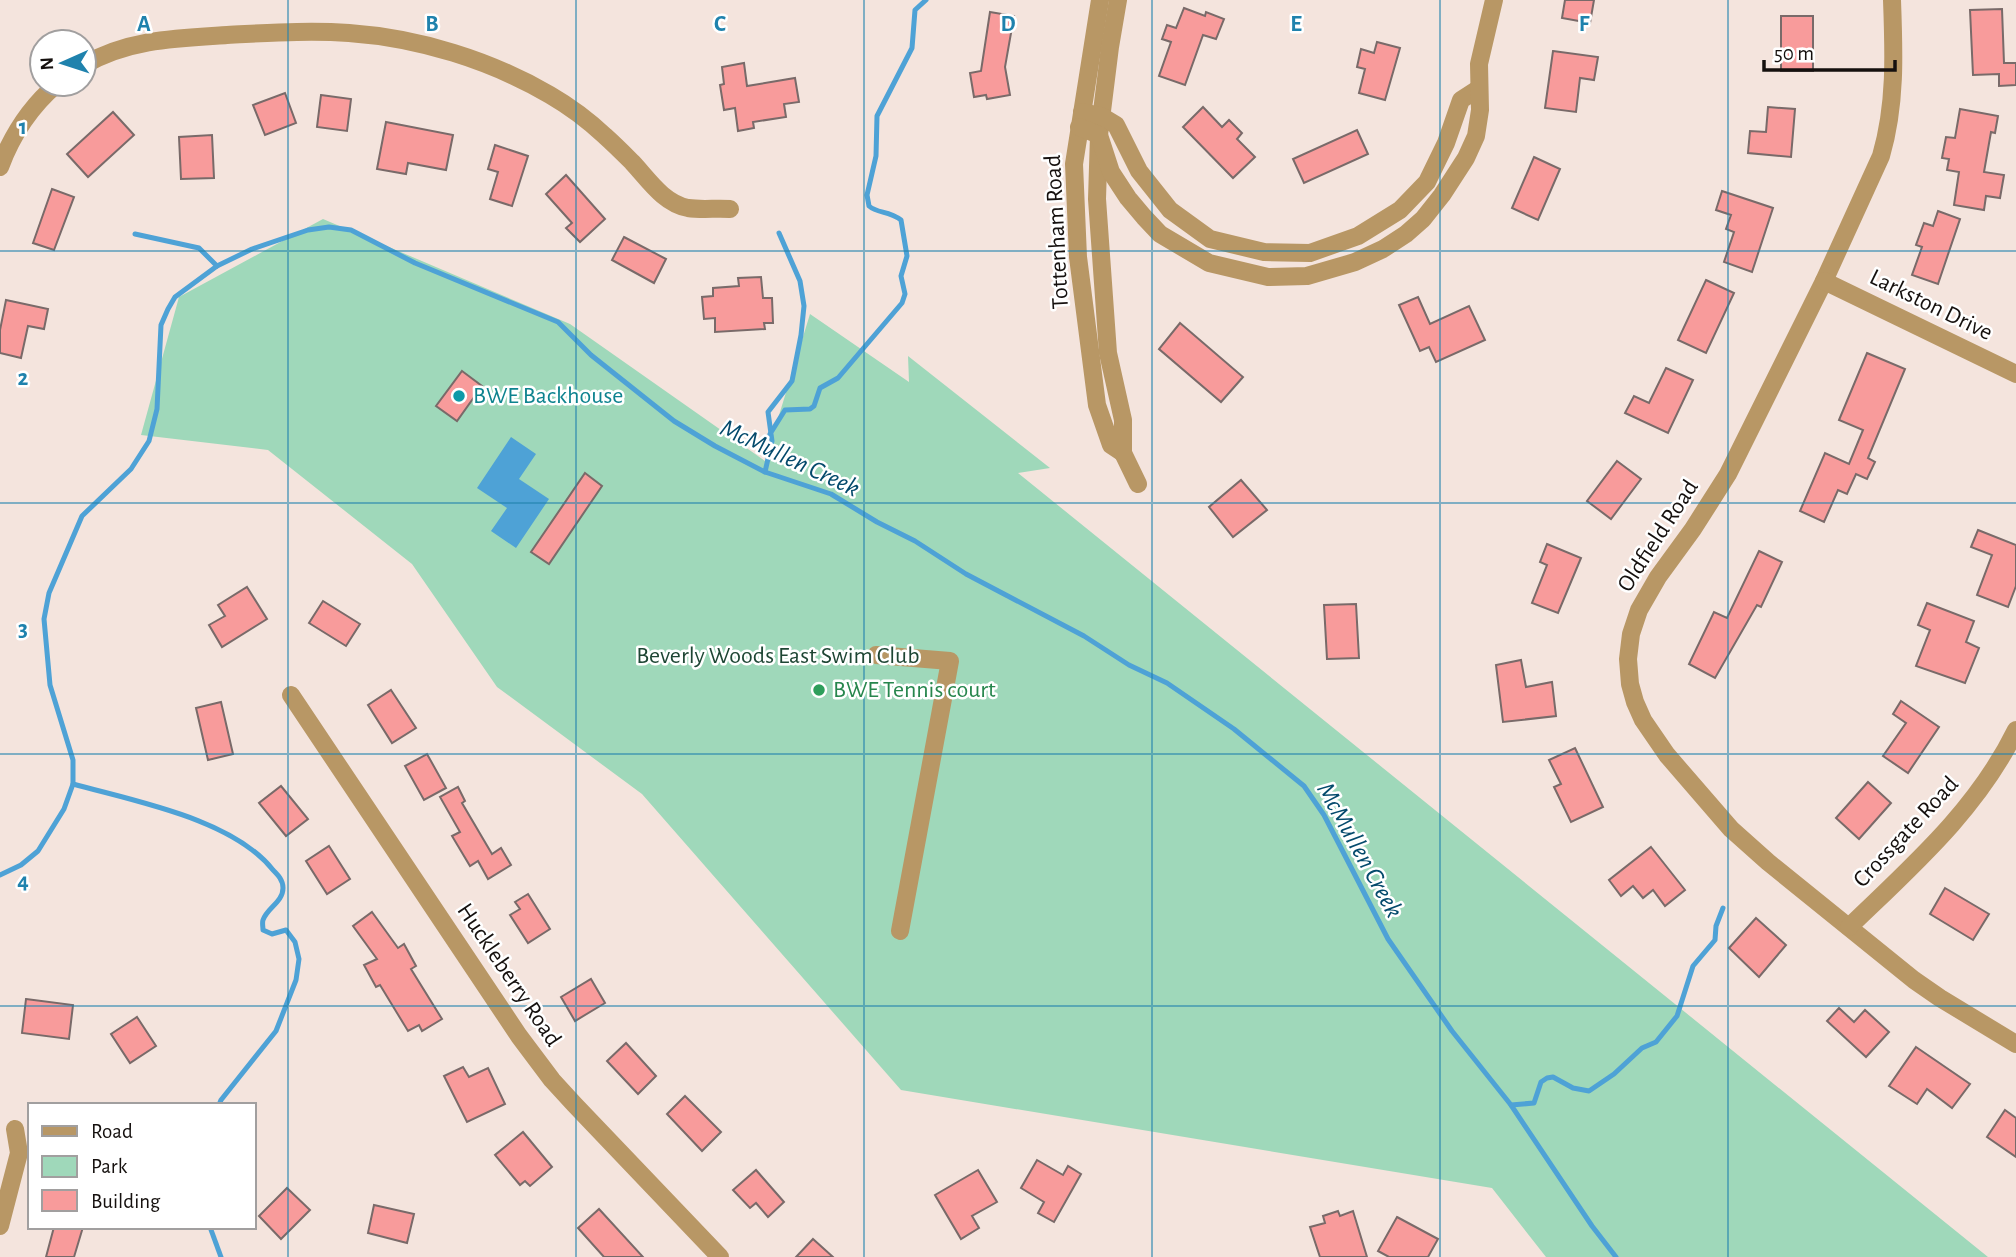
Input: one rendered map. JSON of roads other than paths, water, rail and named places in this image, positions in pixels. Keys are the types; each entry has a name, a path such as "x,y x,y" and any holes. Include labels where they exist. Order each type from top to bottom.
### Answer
{"street":[{"name":"Tottenham Road","path":"1100,0 1074,164 1078,257 1097,405 1111,445 1123,453"},
{"name":"Tottenham Road","path":"1118,0 1101,116 1097,199 1108,353 1123,420 1123,453 1138,484"},
{"path":"1080,119 1099,135 1111,172 1128,198 1160,234 1209,263 1268,277 1307,276 1383,250 1423,219 1447,188 1476,136 1480,110 1479,64 1494,0"},
{"name":"Oldfield Road","path":"1892,0 1893,88 1886,139 1874,174 1725,479 1658,577 1639,610 1630,634 1630,684 1643,720 1667,755 1731,829 1768,862 1931,992 2016,1044"},
{"path":"98,58 143,42 297,32 349,33 424,45 472,59 512,75 550,95 603,133 655,189 667,198 687,208 730,209"},
{"path":"1080,119 1101,116 1116,125 1139,171 1170,210 1210,239 1264,252 1310,253 1358,236 1400,210 1426,182 1446,143 1461,100 1478,89"},
{"path":"0,167 16,132 42,98"},
{"name":"Larkston Drive","path":"1824,281 2016,374"},
{"path":"876,654 950,661 900,931"},
{"name":"Huckleberry Road","path":"290,695 519,1036 552,1080 720,1257"},
{"name":"Crossgate Road","path":"1849,927 1939,840 1962,813 1996,765 2016,730"},
{"path":"0,1226 19,1153 15,1123"}],"water":[{"path":"511,437 536,454 519,479 549,499 516,548 491,531 507,508 477,488"}],"waterway":[{"path":"770,434 785,410 810,409 814,406 820,388 838,378 902,303 905,294 901,276 907,256 901,220 869,206 867,195 876,156 877,116 912,48 915,10 926,0"},
{"name":"McMullen Creek","path":"0,875 21,865 38,851 64,809 73,784 73,760 50,685 44,619 49,593 82,516 131,469 149,441 157,409 161,325 168,309 175,297 217,266 252,249 308,230 329,227 351,230 415,263 558,322 591,355 674,421 715,446 765,472 831,494 915,541 966,574 1084,636 1129,665 1167,683 1234,729 1304,786 1324,815 1388,939 1452,1031 1511,1105 1592,1226 1616,1257"},
{"path":"765,472 772,441 768,412 792,381 804,306 800,281 779,233"},
{"path":"135,234 199,248 217,266"},
{"path":"73,784 153,805 208,825 255,852 281,880 282,893 265,916 263,930 272,934 286,930 295,942 299,959 296,980 276,1031 220,1103"},
{"path":"1511,1105 1534,1103 1541,1082 1547,1078 1553,1077 1573,1088 1589,1091 1614,1074 1642,1048 1656,1042 1677,1016 1693,966 1715,940 1716,926 1723,908"},
{"path":"211,1229 221,1257"}],"place":[{"name":"BWE Backhouse","path":"459,396"},
{"name":"BWE Tennis court","path":"819,690"}],"park label":[{"name":"Beverly Woods East Swim Club","path":"778,656"}]}
